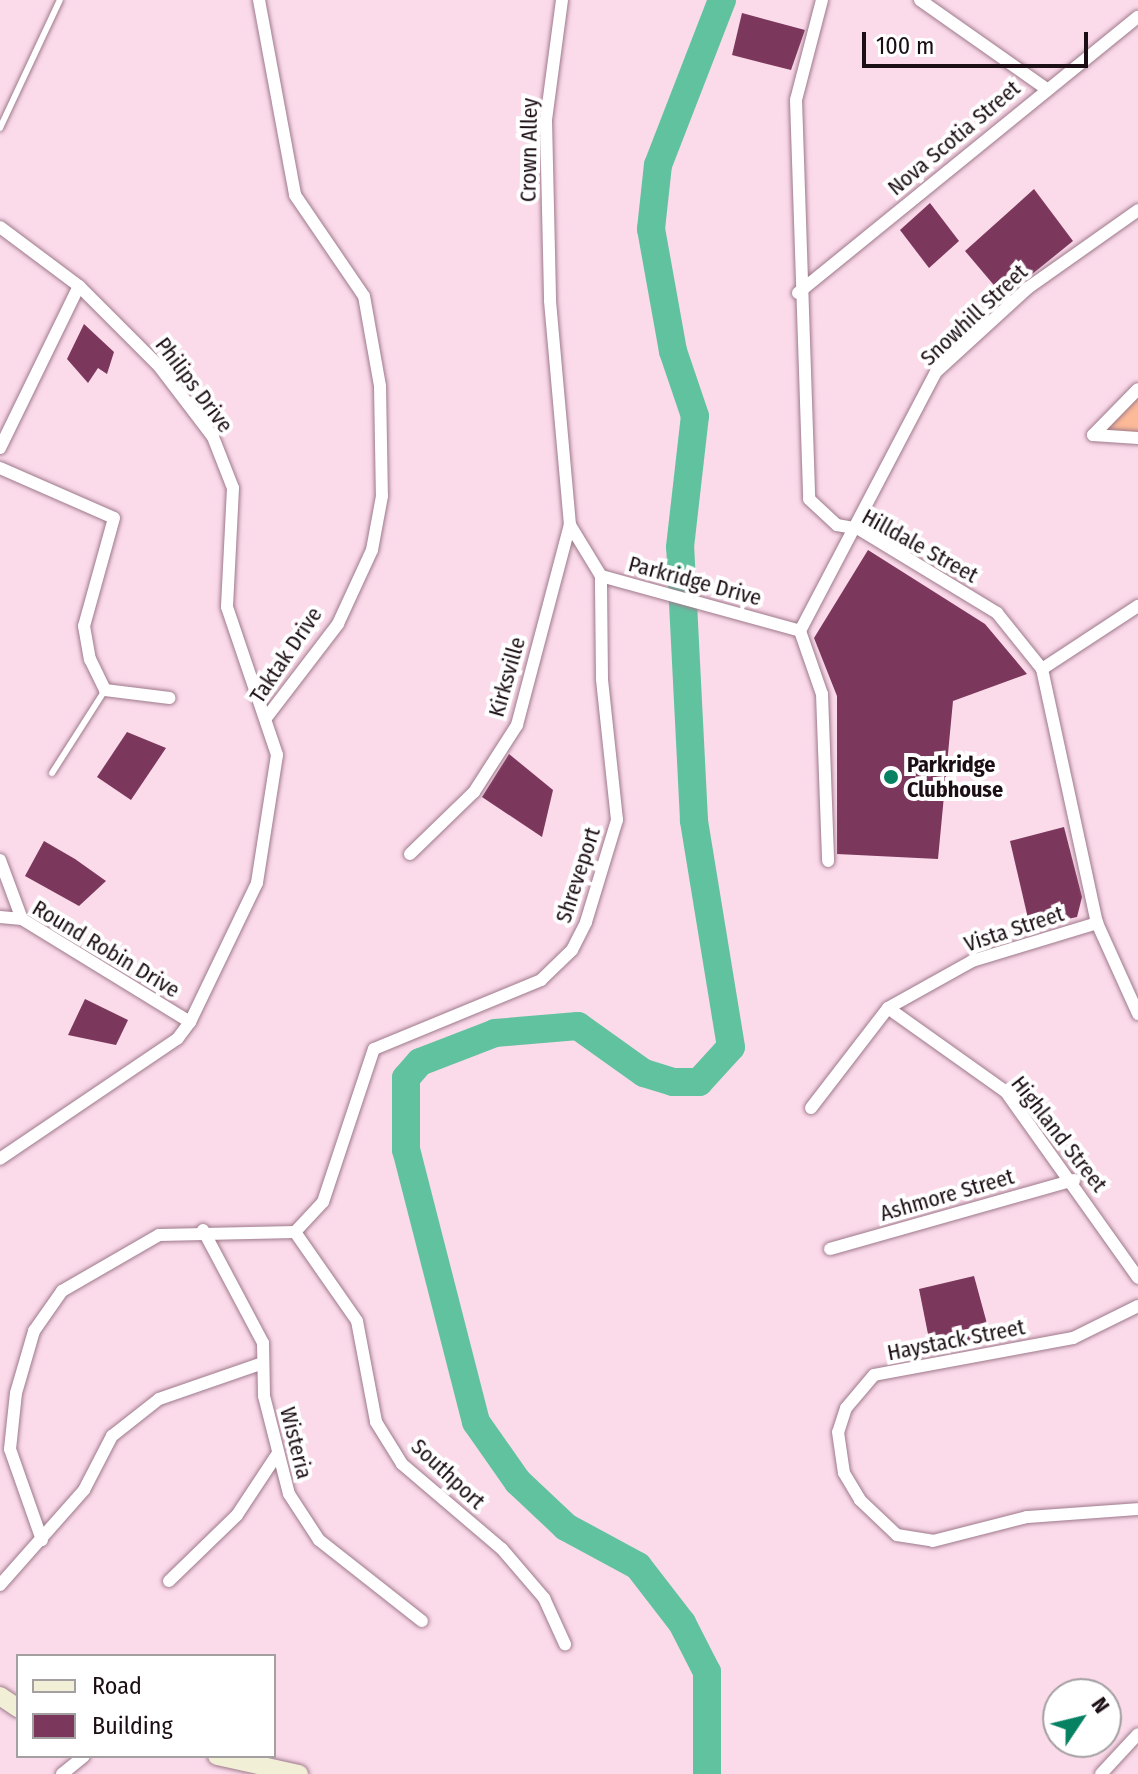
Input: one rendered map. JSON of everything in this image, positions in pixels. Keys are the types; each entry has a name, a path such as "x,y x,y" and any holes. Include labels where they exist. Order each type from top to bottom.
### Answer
{"street":[{"name":"Taktak Drive","path":"0,1159 177,1039 190,1022 229,951 268,841 277,755 267,717 338,624 372,550 382,480 380,386 364,296 295,195 259,0"},
{"name":"Crown Alley","path":"550,301 546,120 562,0"},
{"name":"Hilldale Street","path":"822,0 796,100 798,293 809,499 837,525 859,529 997,613 1042,669 1097,923 1138,1014"},
{"path":"920,0 1045,88"},
{"name":"Nova Scotia Street","path":"798,293 1045,88 1138,17"},
{"name":"Snowhill Street","path":"859,529 936,372 1028,288 1138,210"},
{"name":"Philips Drive","path":"0,227 79,286 159,366 213,437 233,488 227,607 267,717"},
{"path":"0,448 79,286"},
{"name":"Parkridge Drive","path":"550,301 570,525 601,576 650,591 711,602 800,631"},
{"path":"1138,389 1093,435 1138,438"},
{"path":"0,468 114,518 84,626 105,690 170,698"},
{"name":"Kirksville","path":"410,854 474,792 517,725 570,525"},
{"path":"828,861 822,694 800,631 859,529"},
{"name":"Shreveport","path":"295,1232 323,1202 374,1049 541,980 572,950 586,922 617,820 602,679 601,576"},
{"path":"1042,669 1138,606"},
{"path":"0,883 1,862"},
{"path":"1,862 22,919"},
{"name":"Round Robin Drive","path":"0,917 22,919 190,1022"},
{"name":"Vista Street","path":"811,1108 888,1008 972,961 1097,923"},
{"name":"Highland Street","path":"888,1008 1006,1092 1074,1180 1138,1278"},
{"name":"Ashmore Street","path":"830,1249 1074,1180"},
{"path":"42,1540 10,1449 16,1393 34,1331 75,1282 159,1235 203,1230 295,1232"},
{"name":"Wisteria","path":"203,1230 263,1343 263,1363 278,1453 289,1494 319,1540 422,1621"},
{"name":"Southport","path":"295,1232 357,1321 376,1422 402,1464 502,1549 544,1598 565,1644"},
{"name":"Haystack Street","path":"1138,1306 1073,1338 874,1375 846,1408 838,1432 844,1473 860,1500 897,1535 933,1541 1027,1517 1138,1509"},
{"path":"0,1585 84,1490 112,1436 159,1399 263,1363"},
{"path":"169,1581 237,1515 278,1453"},
{"path":"1101,1774 1138,1734"},
{"path":"62,1774 82,1758"},
{"path":"226,1758 299,1774"}],"lane":[{"path":"0,128 60,0"},
{"path":"52,773 105,690"}],"shaded area":[{"path":"1138,390 1138,436 1098,433"}],"building":[{"path":"742,13 805,30 791,70 732,55"},
{"path":"1034,189 1073,241 1004,297 965,251"},
{"path":"930,203 959,241 929,268 900,230"},
{"path":"84,324 114,352 107,374 98,368 88,383 67,359"},
{"name":"Parkridge Clubhouse","path":"868,550 985,624 1027,674 953,701 938,859 837,854 837,696 814,638"},
{"path":"127,732 166,748 131,800 97,777"},
{"path":"509,754 553,790 542,837 482,797"},
{"path":"1064,827 1082,897 1077,917 1030,927 1010,841"},
{"path":"44,841 106,881 79,906 25,876"},
{"path":"85,999 128,1020 116,1045 68,1035"},
{"path":"974,1276 992,1342 932,1354 919,1289"}],"waterway":[{"path":"707,1774 707,1672 682,1623 638,1566 566,1527 518,1482 476,1422 406,1150 406,1078 420,1062 495,1033 578,1026 644,1073 673,1082 699,1082 731,1047 694,820 680,547 695,416 673,351 651,229 658,165 722,0"}],"place":[{"name":"Parkridge Clubhouse","path":"891,777"}]}
